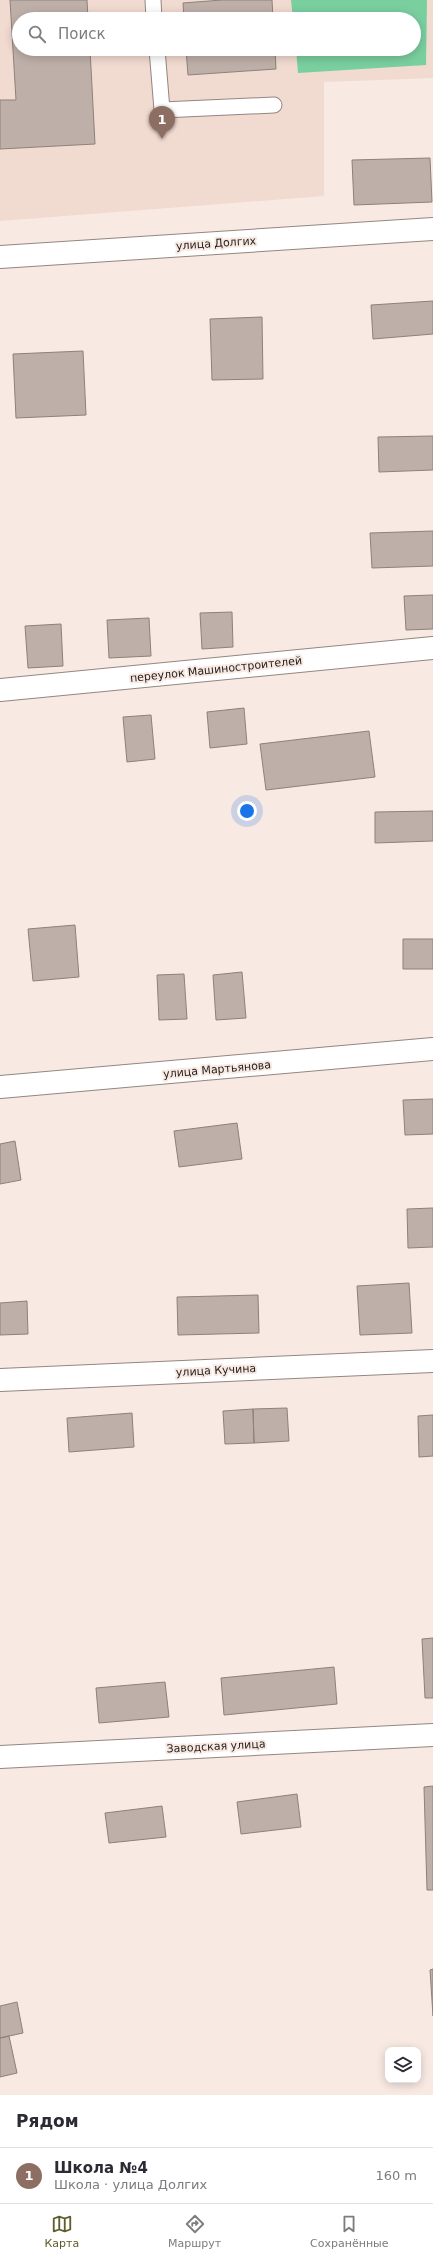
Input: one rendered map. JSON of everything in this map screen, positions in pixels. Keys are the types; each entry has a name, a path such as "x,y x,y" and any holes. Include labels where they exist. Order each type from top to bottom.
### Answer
{"street":[{"name":"улица Долгих","path":"0,257 433,229"},
{"name":"переулок Машиностроителей","path":"0,690 433,648"},
{"name":"улица Мартьянова","path":"0,1087 433,1049"},
{"name":"улица Кучина","path":"0,1380 433,1361"},
{"name":"Заводская улица","path":"0,1757 433,1735"}],"lane":[{"path":"153,0 154,12"},
{"path":"158,56 162,110 274,105"}],"shaded area":[{"path":"0,0 433,0 433,78 324,82 324,196 0,221"}],"green space":[{"path":"291,0 427,0 426,65 298,73 297,56 421,56 421,12 292,12"}],"building":[{"path":"10,0 87,0 88,12 12,12 12,33"},
{"path":"222,0 272,0 273,12 184,12 183,3"},
{"path":"13,56 90,56 95,144 0,149 0,100 16,100"},
{"path":"187,56 275,56 276,69 188,75"},
{"path":"430,158 432,202 354,205 352,160"},
{"path":"433,301 433,334 373,339 371,305"},
{"path":"262,317 263,379 212,380 210,319"},
{"path":"83,351 86,415 16,418 13,354"},
{"path":"433,436 433,470 379,472 378,437"},
{"path":"433,531 433,566 372,568 370,533"},
{"path":"433,595 433,629 406,630 404,596"},
{"path":"232,612 233,647 202,649 200,613"},
{"path":"149,618 151,656 109,658 107,620"},
{"path":"61,624 63,666 28,668 25,626"},
{"path":"244,708 247,744 210,748 207,712"},
{"path":"151,715 155,759 127,762 123,717"},
{"path":"369,731 375,777 266,790 260,744"},
{"path":"433,811 433,841 375,843 375,812"},
{"path":"75,925 79,977 33,981 28,929"},
{"path":"403,939 433,939 433,969 403,969"},
{"path":"242,972 246,1018 216,1020 213,975"},
{"path":"184,974 187,1019 159,1020 157,975"},
{"path":"433,1099 433,1134 405,1135 403,1100"},
{"path":"237,1123 242,1159 179,1167 174,1131"},
{"path":"15,1141 21,1180 0,1184 0,1144"},
{"path":"433,1208 433,1247 408,1248 407,1209"},
{"path":"409,1283 412,1333 360,1335 357,1286"},
{"path":"258,1295 259,1333 178,1335 177,1297"},
{"path":"27,1301 28,1334 0,1335 0,1303"},
{"path":"287,1408 289,1441 254,1443 253,1409"},
{"path":"253,1409 254,1443 225,1444 223,1411"},
{"path":"132,1413 134,1447 69,1452 67,1418"},
{"path":"433,1415 433,1456 419,1457 418,1416"},
{"path":"433,1638 433,1698 425,1698 422,1639"},
{"path":"334,1667 337,1704 224,1715 221,1678"},
{"path":"165,1682 169,1717 99,1723 96,1688"},
{"path":"433,1786 433,1890 427,1890 424,1787"},
{"path":"297,1794 301,1827 241,1834 237,1802"},
{"path":"162,1806 166,1837 109,1843 105,1813"},
{"path":"433,1969 433,2016 430,1970"},
{"path":"17,2002 23,2033 0,2038 0,2006"},
{"path":"9,2036 17,2073 0,2077 0,2038"}],"place":[{"name":"Школа №4","path":"162,139"}]}
